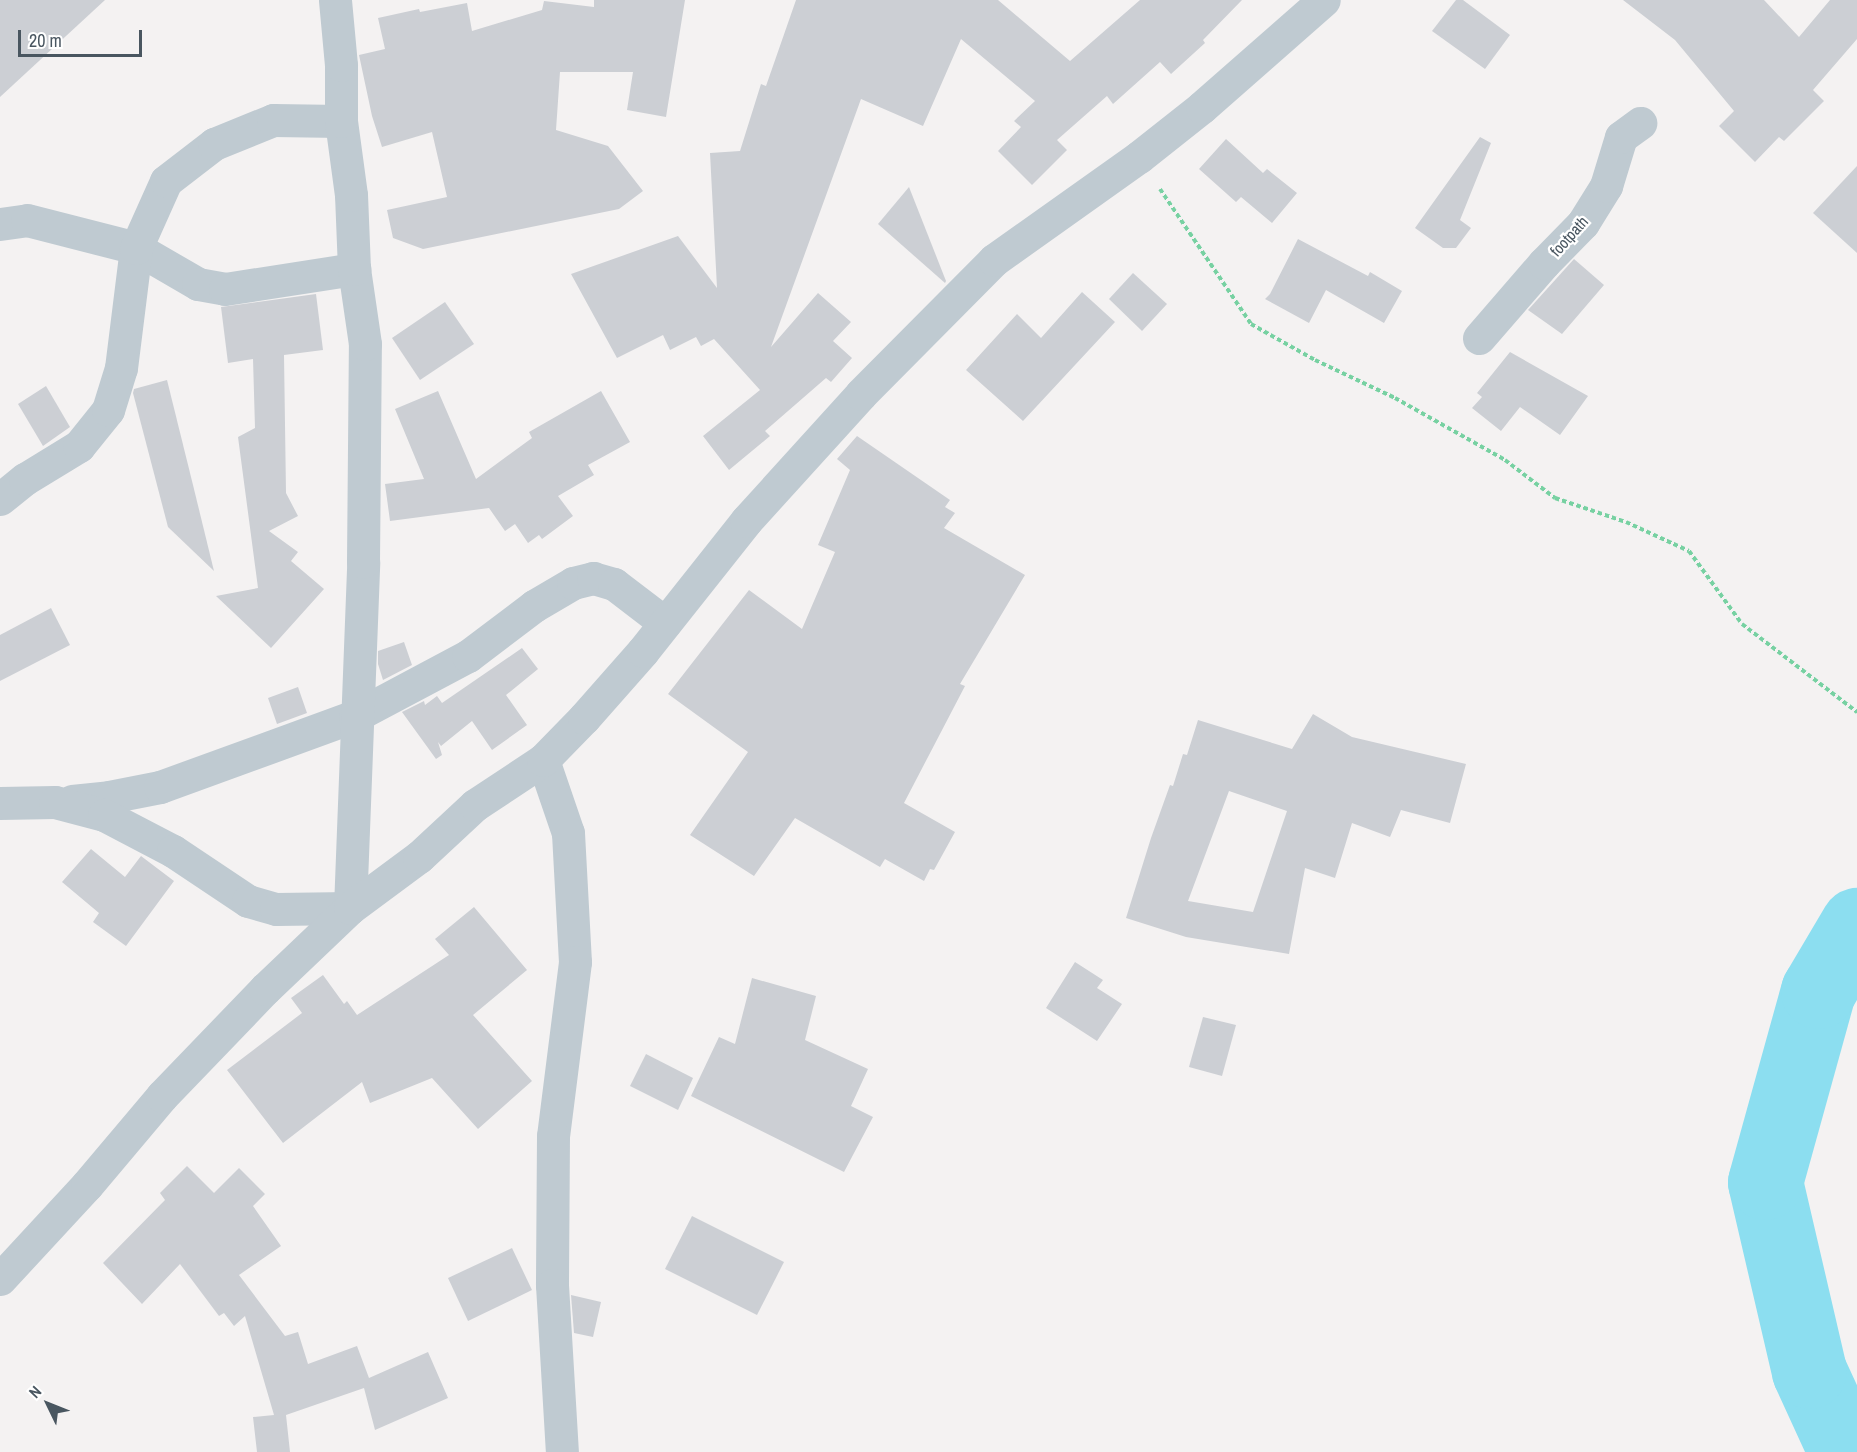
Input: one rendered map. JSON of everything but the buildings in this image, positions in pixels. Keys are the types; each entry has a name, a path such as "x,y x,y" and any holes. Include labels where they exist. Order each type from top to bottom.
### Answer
{"street":[{"path":"335,0 341,65 341,121 351,195 354,269 365,345 363,562 355,716 350,908"},
{"path":"0,1279 87,1185 162,1096 266,989 350,908 419,857 475,805 543,760 612,688 746,521 853,402 994,260 1139,157 1202,107 1324,0"},
{"path":"0,499 25,479 79,446 108,410 121,368 136,249 166,181 214,144 273,120 341,121"},
{"name":"footpath","path":"1479,338 1544,263 1583,223 1606,186 1622,137 1640,123"},
{"path":"0,224 27,220 136,249 198,284 225,289 354,269"},
{"path":"0,803 55,802 109,797 160,787 355,716 468,656 534,606 573,583 593,578 614,584 665,623"},
{"path":"543,760 568,833 574,962 553,1136 552,1285 562,1452"},
{"path":"55,802 105,815 173,851 248,901 276,909 350,908"}],"path":[{"path":"1139,157 1251,324 1315,360 1395,398 1505,460 1555,498 1626,522 1689,551 1742,624 1857,712"}],"waterway":[{"path":"1846,1452 1809,1371 1765,1182 1818,991 1857,925"}]}
